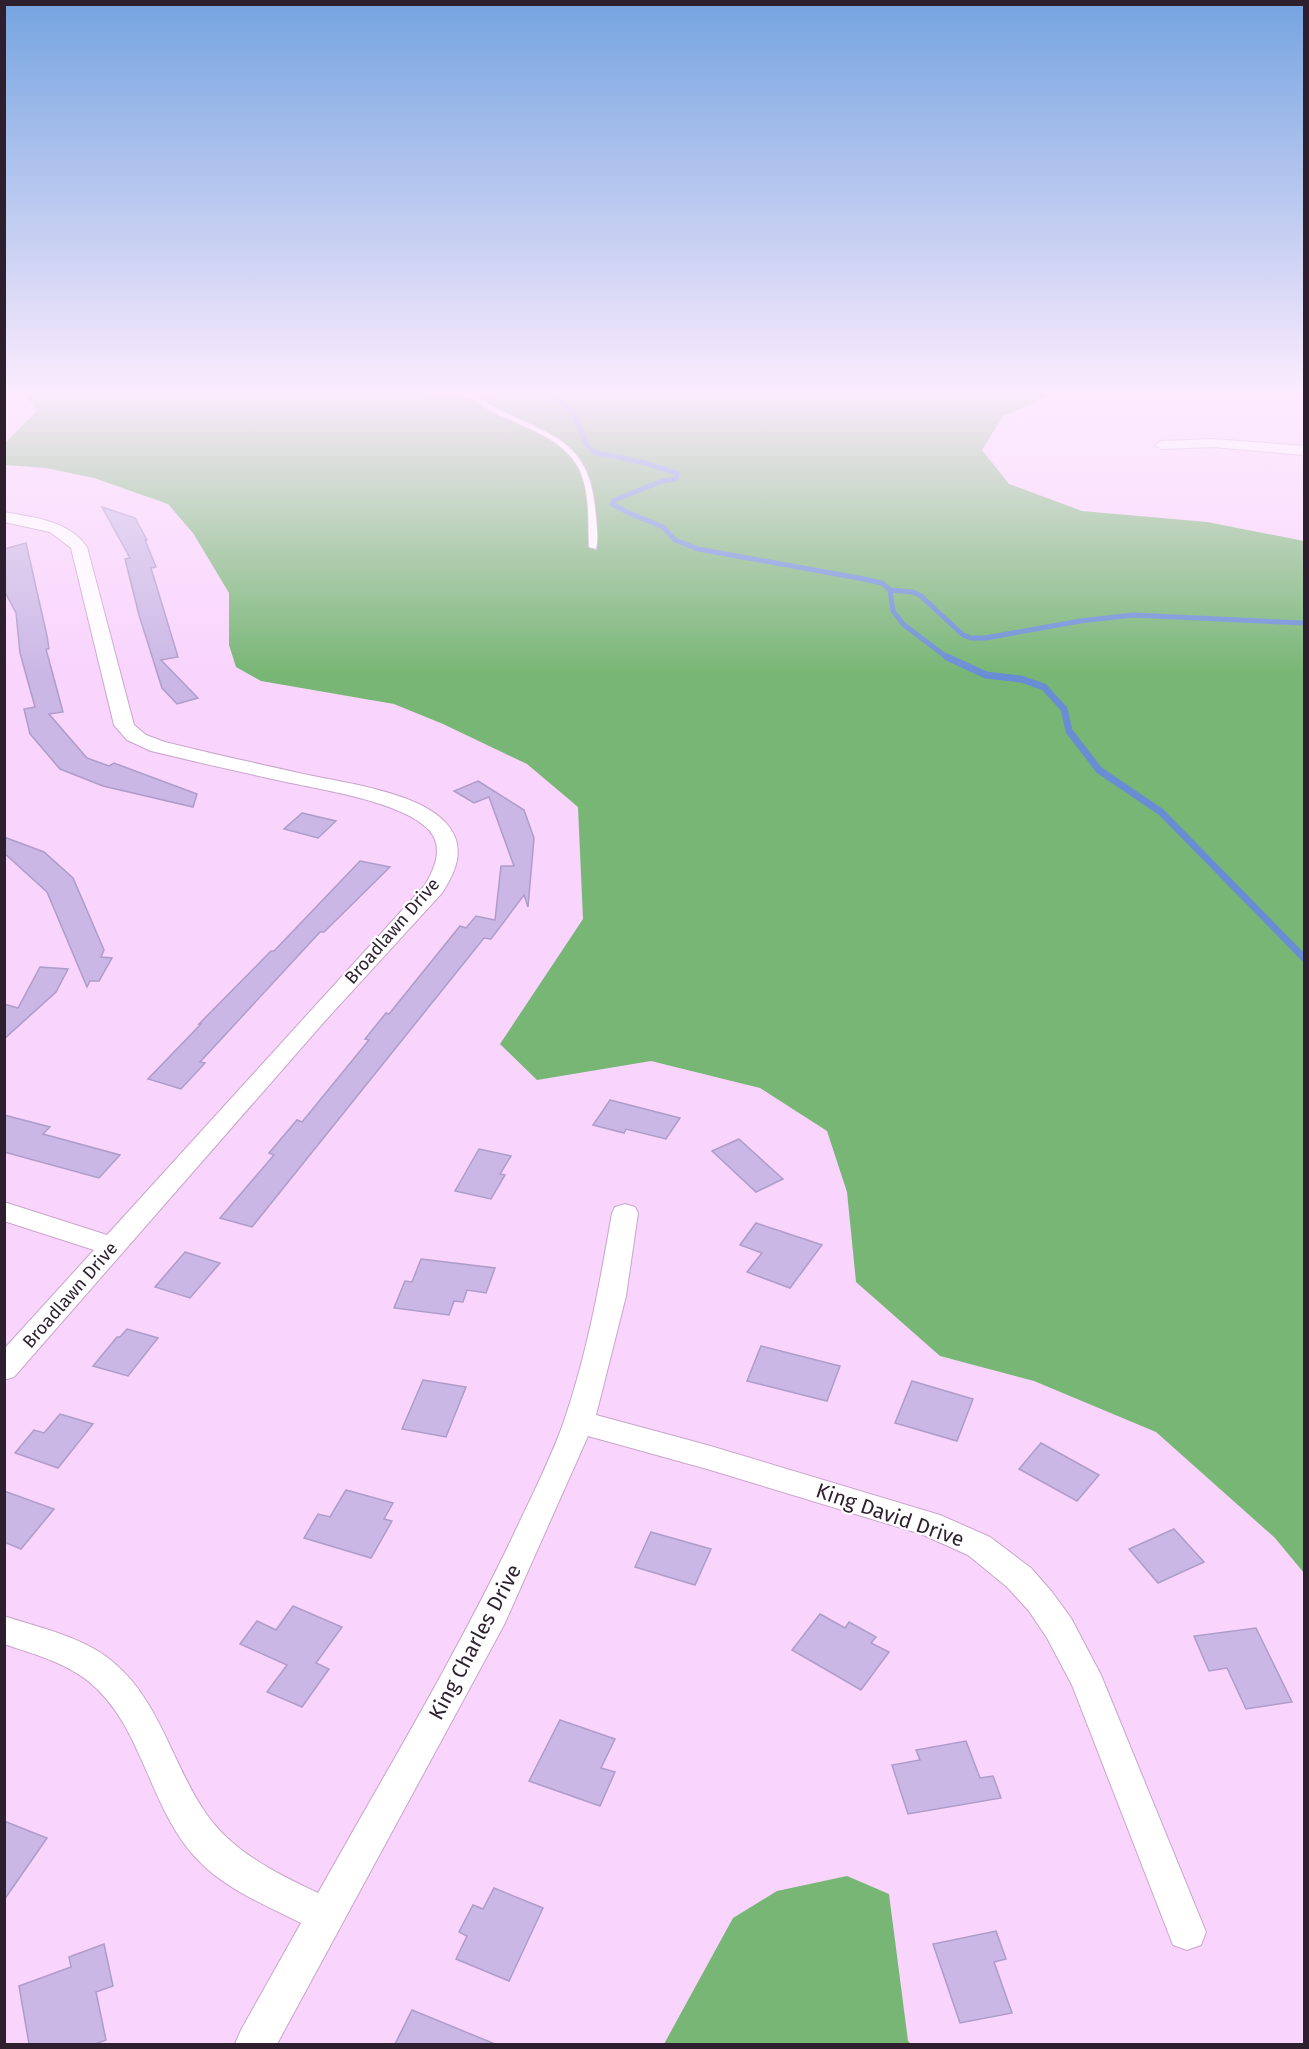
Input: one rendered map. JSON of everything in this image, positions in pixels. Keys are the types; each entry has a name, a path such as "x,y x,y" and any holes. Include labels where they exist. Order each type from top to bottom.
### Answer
{"street":[{"name":"Broadlawn Drive","path":"4,517 55,529 75,540 79,547 124,725 130,735 141,741 172,750 362,793 411,808 427,817 439,828 448,849 446,868 434,888 4,1369"},
{"path":"4,1211 112,1246"},
{"name":"King Charles Drive","path":"255,2044 492,1615 554,1482 579,1422 612,1296 625,1213"},
{"name":"King David Drive","path":"579,1422 707,1457 929,1524 960,1536 994,1556 1048,1611 1070,1644 1090,1685 1187,1932"},
{"path":"4,1630 69,1654 100,1671 131,1703 174,1796 209,1846 252,1880 327,1916"}],"lane":[{"path":"587,485 592,514 593,547"}],"green space":[{"path":"113,485 1011,485 1082,511 1207,522 1304,541 1304,1573 1275,1538 1156,1432 1034,1381 940,1356 856,1282 847,1192 827,1131 760,1088 651,1061 537,1080 500,1044 583,919 578,807 527,764 443,724 394,704 261,681 236,667 229,645 229,593 193,533 168,504"},
{"path":"847,1876 889,1894 908,2041 911,2044 664,2044 733,1918 777,1891"}],"building":[{"path":"102,507 135,518 147,540 145,540 156,567 151,568 178,657 161,660 198,698 177,704 162,688 139,615 125,559 130,558"},
{"path":"26,543 47,636 49,649 46,649 63,712 49,714 87,758 109,766 114,763 197,794 193,807 103,786 60,769 30,734 24,709 35,707 20,653 16,613 4,590 4,549"},
{"path":"478,781 524,810 534,838 528,907 524,895 491,939 484,938 252,1227 220,1218 274,1155 269,1153 297,1120 302,1122 369,1040 365,1039 386,1013 389,1014 460,926 466,928 476,916 495,920 501,866 514,866 489,797 474,803 454,791"},
{"path":"302,813 336,821 318,838 284,829"},
{"path":"4,837 44,852 73,878 104,950 101,957 112,958 99,981 90,981 87,987 47,892 4,853"},
{"path":"360,861 390,867 324,932 320,932 200,1062 205,1063 181,1089 148,1079 201,1024 199,1024 271,951 274,951"},
{"path":"40,967 68,969 56,992 4,1039 4,1004 18,1008"},
{"path":"610,1100 680,1118 666,1139 626,1129 624,1133 593,1125"},
{"path":"4,1115 50,1127 43,1134 120,1155 99,1178 4,1152"},
{"path":"739,1139 783,1179 756,1192 712,1151"},
{"path":"479,1149 511,1156 500,1174 505,1175 491,1199 455,1191"},
{"path":"756,1223 822,1245 790,1288 747,1272 762,1253 740,1245"},
{"path":"185,1252 220,1263 190,1298 155,1287"},
{"path":"421,1259 495,1268 486,1293 467,1290 463,1302 454,1301 449,1315 394,1308 405,1281 412,1282"},
{"path":"127,1329 158,1338 128,1376 93,1366 117,1337 120,1337"},
{"path":"761,1346 840,1366 827,1401 747,1381"},
{"path":"423,1380 466,1387 446,1437 402,1429"},
{"path":"912,1381 973,1399 957,1441 895,1423"},
{"path":"60,1414 93,1424 58,1468 15,1453 34,1430 44,1433"},
{"path":"1041,1443 1099,1475 1077,1501 1019,1469"},
{"path":"346,1490 393,1503 384,1519 392,1521 371,1558 304,1538 318,1514 330,1517"},
{"path":"4,1491 54,1509 21,1549 4,1542"},
{"path":"1174,1529 1204,1562 1158,1583 1129,1549"},
{"path":"651,1532 711,1549 695,1585 635,1567"},
{"path":"293,1606 342,1627 316,1663 329,1669 302,1707 267,1692 287,1665 240,1644 257,1621 276,1630"},
{"path":"820,1614 845,1628 849,1622 876,1637 871,1643 889,1652 861,1690 792,1650"},
{"path":"1256,1628 1292,1702 1246,1709 1227,1668 1209,1671 1194,1636"},
{"path":"560,1720 615,1739 601,1768 615,1772 600,1806 529,1781"},
{"path":"966,1741 980,1778 993,1776 1001,1798 908,1814 892,1765 920,1760 916,1750"},
{"path":"4,1821 47,1838 4,1900"},
{"path":"494,1888 543,1908 509,1981 456,1959 467,1936 459,1932 473,1905 483,1909"},
{"path":"996,1931 1006,1959 994,1962 1012,2013 960,2023 933,1944"},
{"path":"104,1944 113,1986 96,1992 106,2040 95,2044 29,2044 19,1986 71,1967 69,1957"},
{"path":"412,2010 495,2044 395,2044"}],"waterway":[{"path":"653,485 615,500 612,504 663,527 675,540 698,549 864,579 882,583 890,590"},
{"path":"890,590 913,592 921,596 963,635 971,638 985,638 1080,621 1133,615 1304,623"},
{"path":"890,590 893,611 903,624 949,659"},
{"path":"947,657 986,675 1021,679 1044,687 1064,709 1069,731 1099,770 1161,812 1304,958"}]}
